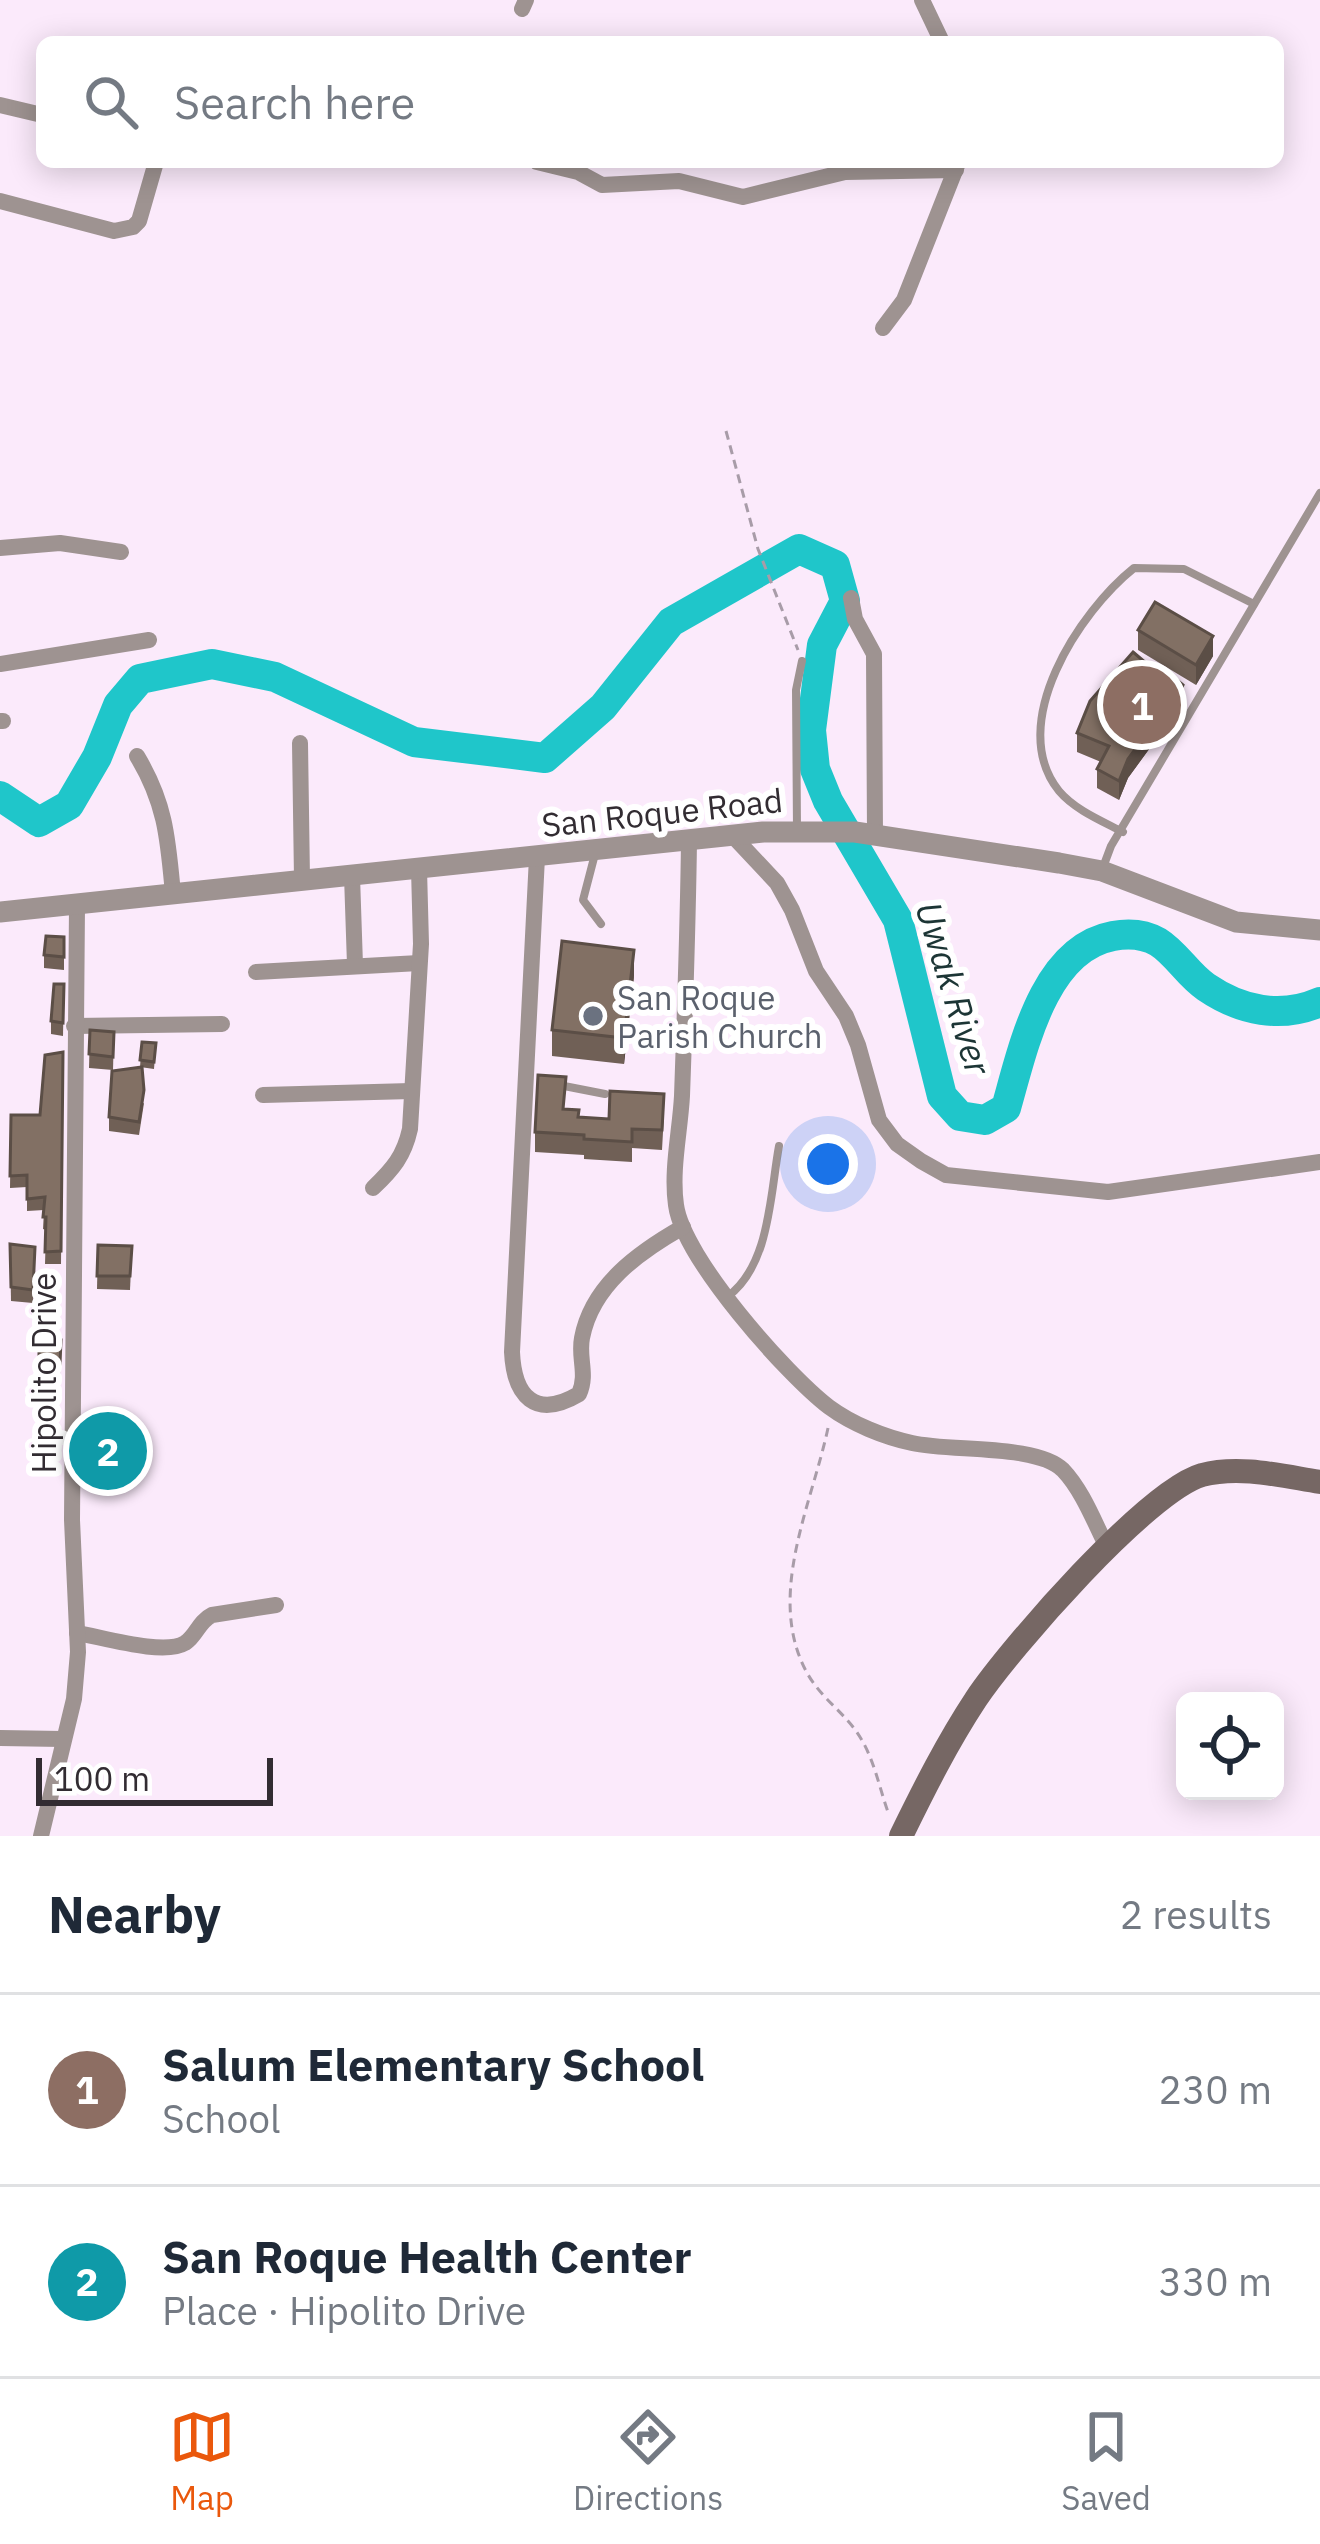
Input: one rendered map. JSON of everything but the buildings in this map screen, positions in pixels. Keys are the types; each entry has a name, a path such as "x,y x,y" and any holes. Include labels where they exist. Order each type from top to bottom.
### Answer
{"main road":[{"path":"895,1828 978,1695 1043,1617 1169,1491 1206,1474 1256,1472 1320,1482"}],"street":[{"path":"922,0 939,36"},
{"path":"0,105 36,114"},
{"path":"0,201 124,230 140,221 154,168"},
{"path":"562,168 602,185 680,181 743,196 844,172 919,168"},
{"path":"884,328 904,300 956,168"},
{"path":"0,548 61,543 121,552"},
{"path":"850,598 855,619 874,654 865,834"},
{"path":"0,664 148,640"},
{"path":"299,743 302,879"},
{"path":"137,756 164,812 173,894"},
{"name":"San Roque Road","path":"0,912 732,835 826,830 1102,872 1236,922 1320,930"},
{"path":"732,835 778,883 792,910 815,971 846,1016 859,1045 879,1120 897,1144 946,1175 1108,1192 1320,1162"},
{"path":"689,840 681,1119 675,1176 682,1227 725,1298 799,1381 832,1409 909,1443 1038,1456 1059,1466 1108,1549"},
{"path":"537,857 512,1352 514,1382 524,1395 537,1404 555,1404 579,1394 585,1376 581,1342 597,1300 642,1251 682,1227"},
{"path":"373,1188 405,1150 418,963 419,869"},
{"path":"352,876 355,965"},
{"name":"Hipolito Drive","path":"41,1836 74,1699 77,1634 72,1520 77,906"},
{"path":"256,972 418,963"},
{"path":"74,1026 222,1024"},
{"path":"263,1095 411,1091"},
{"path":"77,1634 175,1647 212,1615 276,1605"},
{"path":"0,1738 62,1739"}],"lane":[{"path":"1102,872 1112,847 1320,493"},
{"path":"1123,832 1088,814 1060,791 1042,752 1040,724 1045,701 1071,640 1110,588 1134,568 1184,569 1254,604"},
{"path":"797,831 796,690 802,661"},
{"path":"595,853 583,900 601,924"},
{"path":"525,1078 605,1094"},
{"path":"725,1298 742,1286 756,1261 779,1146"}],"path":[{"path":"726,430 758,549 802,661"},
{"path":"832,1409 794,1562 791,1618 795,1645 807,1673 868,1751 895,1828"}],"waterway":[{"name":"Uwak River","path":"0,796 39,822 69,805 97,757 118,705 140,679 212,664 275,677 414,742 545,758 603,707 671,622 799,549 835,565 845,601 822,645 811,730 815,769 828,801 898,920 942,1096 960,1116 985,1120 1006,1108 1029,1031 1053,981 1069,960 1113,936 1136,935 1158,942 1206,987 1247,1007 1291,1010 1320,1002"}],"place":[{"name":"Salum Elementary School","path":"1142,705"},
{"name":"San Roque Parish Church","path":"593,1016"},
{"name":"San Roque Health Center","path":"108,1451"}]}
